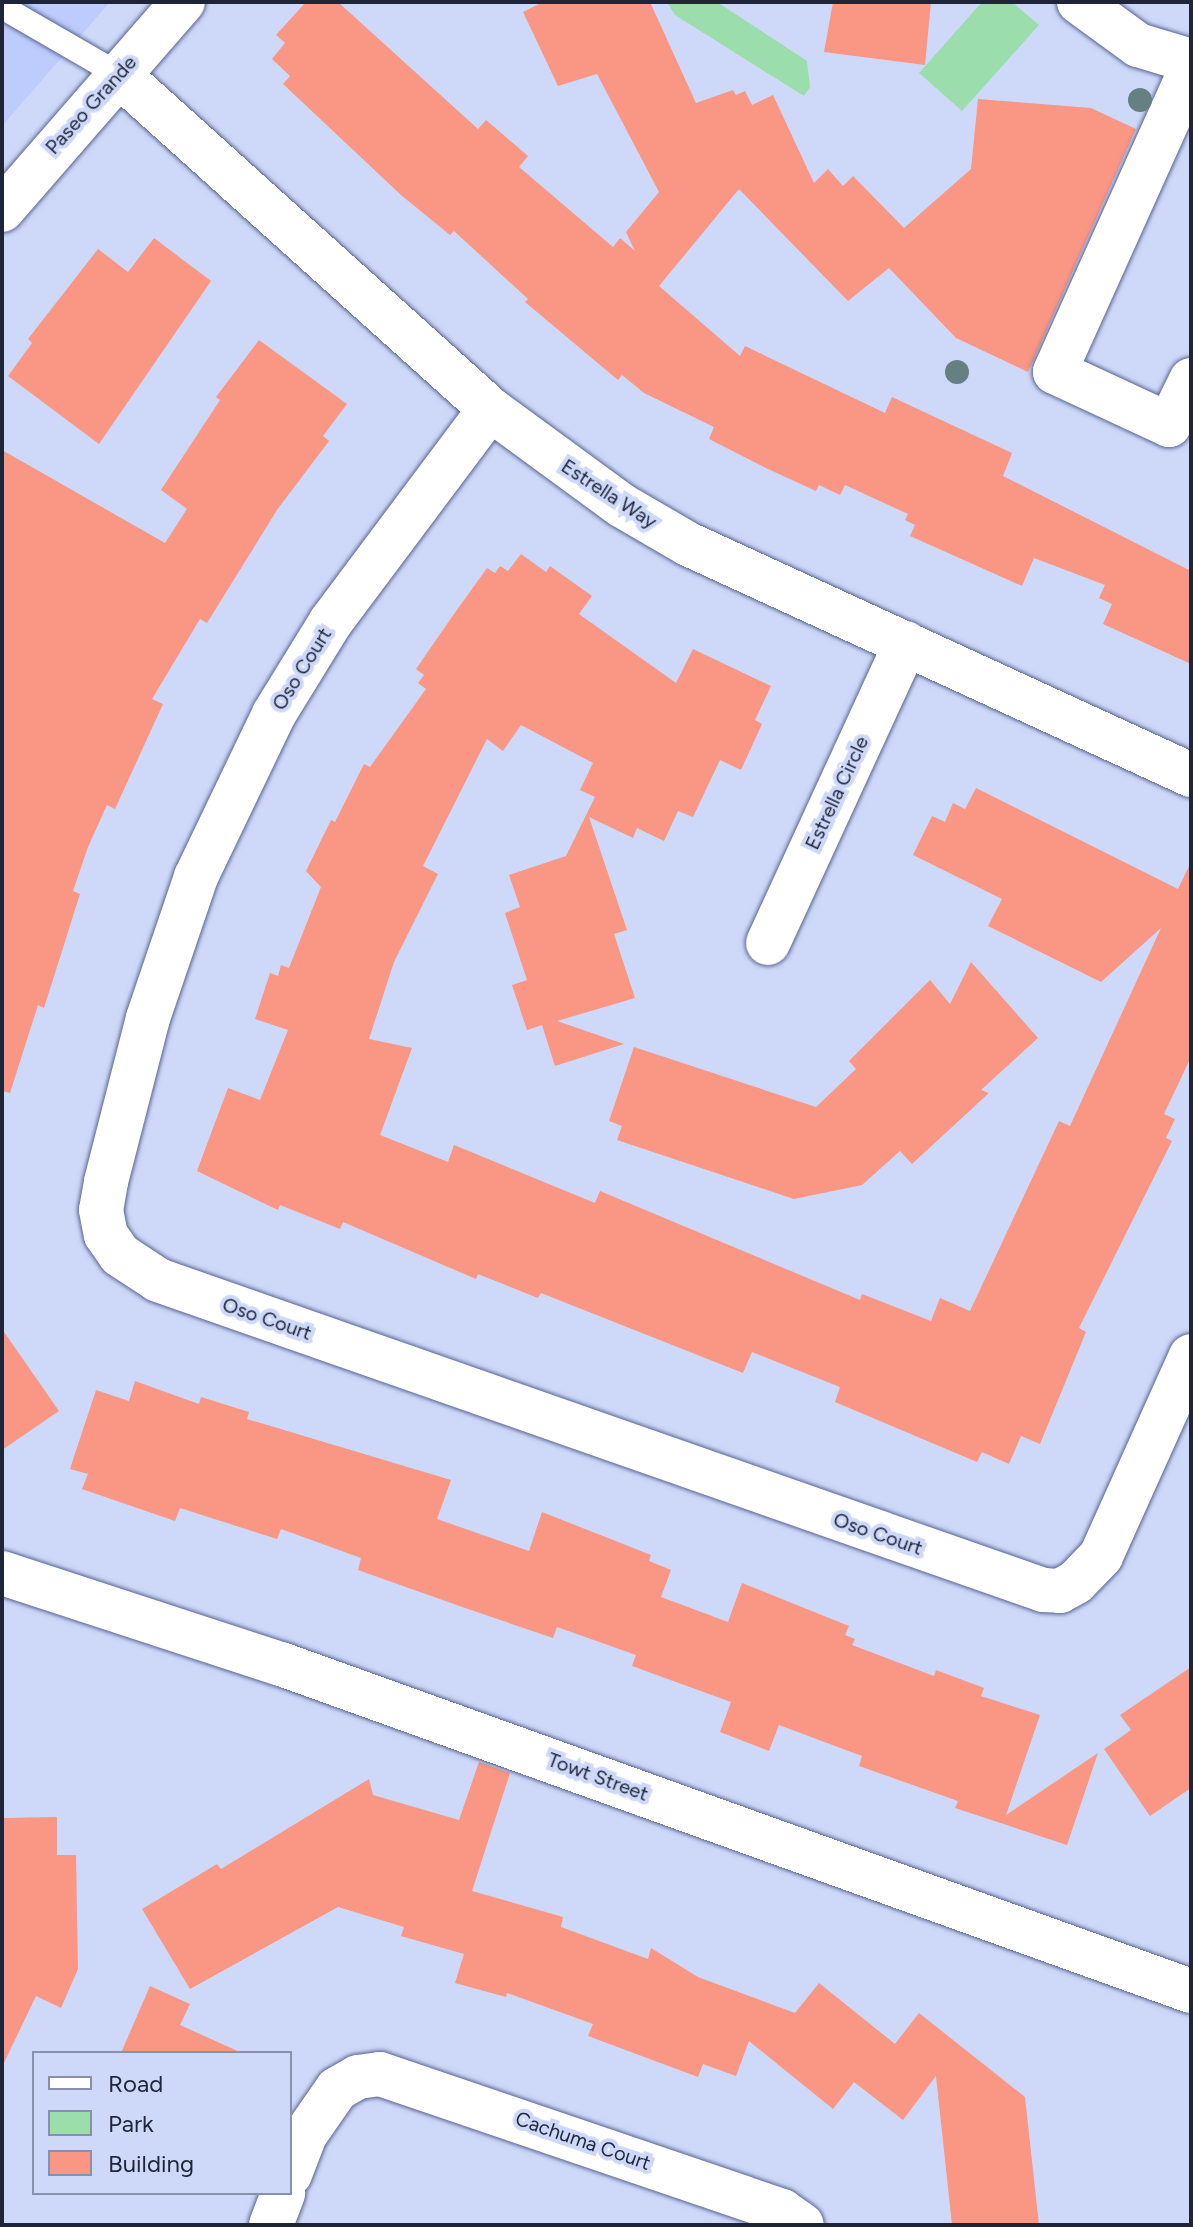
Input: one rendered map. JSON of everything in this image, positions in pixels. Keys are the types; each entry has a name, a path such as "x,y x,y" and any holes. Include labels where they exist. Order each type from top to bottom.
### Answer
{"street":[{"name":"Paseo Grande","path":"2,210 183,2"},
{"path":"1079,2 1138,45 1191,61"},
{"path":"1191,69 1055,372 1169,425 1191,380"},
{"name":"Estrella Way","path":"118,74 490,409 621,505 688,544 1191,775"},
{"name":"Oso Court","path":"490,409 330,623 274,714 196,877 148,1018 106,1182 101,1210 106,1235 120,1255 158,1280 1043,1590 1060,1591 1076,1582 1101,1556 1191,1356"},
{"name":"Estrella Circle","path":"768,943 906,643"},
{"name":"Towt Street","path":"2,1573 267,1659 1191,1991"},
{"name":"Cachuma Court","path":"292,2170 320,2107 337,2089 358,2077 380,2074 430,2087 782,2211 802,2225"},
{"path":"271,2225 282,2195"}],"lane":[{"path":"2,7 118,74"}],"shaded area":[{"path":"2,2 110,2 2,126"}],"green space":[{"path":"667,2 717,2 807,61 810,87 804,96 675,15"},
{"path":"982,2 1012,2 1039,25 962,111 919,73"}],"building":[{"path":"306,2 338,2 478,129 486,120 528,156 519,167 613,247 620,238 635,251 626,232 659,192 597,74 558,86 523,12 543,2 650,2 696,103 733,90 736,95 745,91 752,105 773,95 814,183 828,169 843,186 853,176 904,228 971,169 978,99 1091,108 1136,129 1028,372 956,338 889,268 848,301 739,189 659,286 740,356 745,346 885,413 892,397 1012,453 1003,476 1191,571 1191,664 1103,624 1112,604 1099,598 1105,585 1034,558 1022,586 910,536 915,525 905,520 908,514 845,485 840,495 819,485 816,491 768,469 709,439 714,427 644,393 622,375 618,380 525,302 528,299 454,231 450,235 401,195 283,84 290,76 272,59 285,43 276,35"},
{"path":"833,2 931,2 925,65 824,52"},
{"path":"154,238 211,281 99,444 8,376 32,343 28,339 98,249 128,272"},
{"path":"259,340 347,404 323,436 329,441 277,510 207,623 200,619 152,699 163,704 115,809 107,805 88,847 73,891 80,894 44,1008 38,1005 10,1093 2,1091 2,450 165,543 187,509 161,490 220,400 216,397"},
{"path":"521,554 546,572 550,566 592,596 579,614 676,683 693,649 771,686 755,720 762,724 741,770 720,760 693,817 678,811 664,841 637,828 633,838 589,817 627,930 614,934 635,998 557,1021 624,1044 555,1066 542,1025 527,1030 512,985 527,980 505,913 520,907 509,875 566,856 595,797 580,790 593,763 521,725 503,751 487,739 423,866 438,874 394,962 369,1039 412,1048 380,1135 448,1162 454,1145 595,1203 600,1191 860,1300 862,1294 931,1321 940,1298 970,1311 1059,1121 1070,1126 1161,928 1101,982 988,926 1002,899 913,855 932,816 945,822 953,803 965,809 976,788 1178,889 1191,862 1191,1057 1164,1114 1175,1119 1166,1138 1172,1141 1079,1328 1086,1332 1040,1444 1021,1436 1009,1464 982,1452 977,1462 835,1402 840,1387 752,1352 743,1373 541,1293 538,1298 478,1274 476,1279 343,1222 340,1229 280,1205 278,1210 197,1171 228,1088 260,1100 288,1030 255,1019 270,973 278,976 281,965 289,968 321,887 306,871 331,820 335,822 364,764 370,767 426,689 418,683 424,675 416,669 454,614 487,568 495,573 500,566 508,571"},
{"path":"971,962 1038,1038 981,1090 989,1093 912,1164 900,1151 862,1185 794,1199 617,1140 622,1126 609,1121 634,1047 816,1107 856,1069 849,1061 930,980 950,1004"},
{"path":"2,1329 59,1411 2,1450"},
{"path":"135,1381 199,1404 201,1397 249,1412 247,1419 451,1480 437,1519 529,1551 542,1512 651,1555 649,1561 671,1570 661,1597 728,1622 742,1583 849,1626 845,1635 855,1639 852,1645 934,1676 936,1670 984,1688 981,1696 1040,1715 1006,1815 1098,1753 1067,1845 955,1808 958,1801 859,1766 862,1756 779,1725 769,1751 720,1732 731,1702 632,1666 636,1655 557,1627 553,1638 465,1608 358,1570 361,1558 281,1529 277,1539 180,1508 175,1521 82,1489 88,1474 70,1469 96,1390 129,1401"},
{"path":"1191,1667 1191,1788 1150,1816 1104,1749 1131,1730 1120,1715"},
{"path":"479,1762 510,1773 472,1891 563,1917 561,1927 648,1959 651,1948 698,1977 795,2013 819,1983 895,2044 919,2013 1025,2097 1039,2225 952,2225 936,2076 903,2120 854,2082 833,2109 749,2041 736,2076 703,2064 698,2077 588,2036 593,2024 507,1993 506,1997 455,1983 464,1954 401,1936 404,1927 338,1907 190,1989 142,1909 217,1864 221,1869 369,1779 373,1795 459,1820"},
{"path":"57,1817 57,1855 76,1855 78,1969 61,2008 36,1996 2,2067 2,1818"},
{"path":"150,1986 190,2004 180,2025 238,2051 122,2051"}]}
